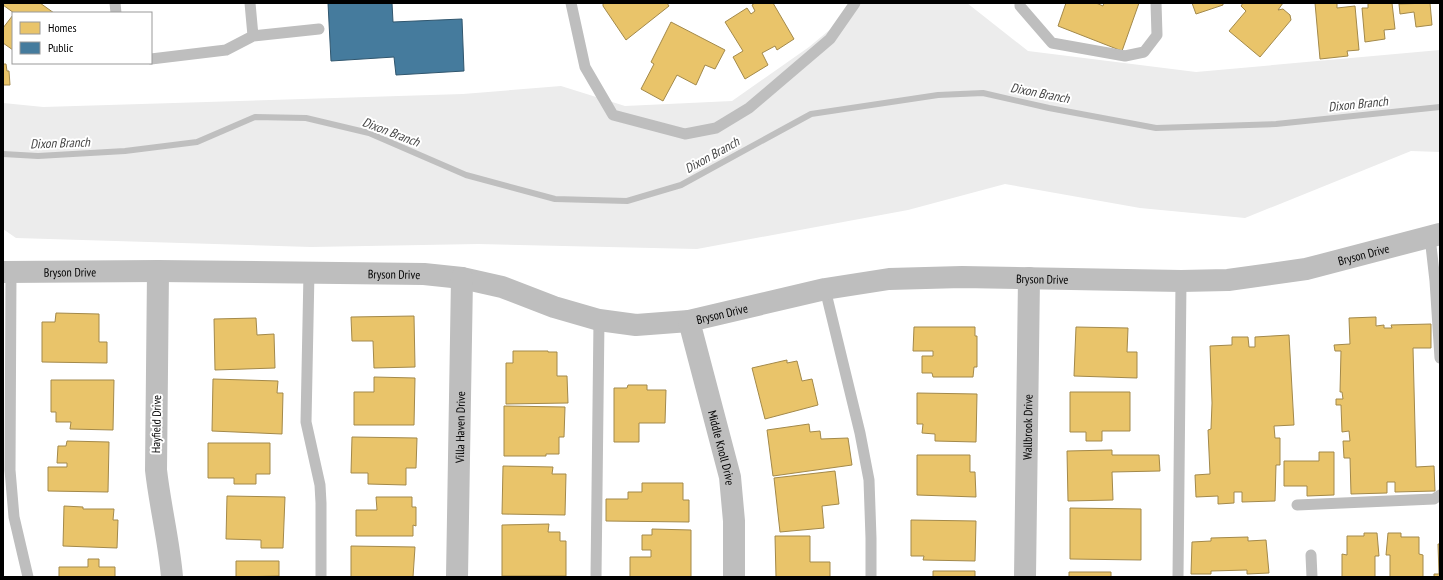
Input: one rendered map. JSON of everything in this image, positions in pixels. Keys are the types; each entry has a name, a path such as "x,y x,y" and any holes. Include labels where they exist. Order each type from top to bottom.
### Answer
{"street":[{"name":"Bryson Drive","path":"7,271 424,274 462,278 502,287 554,307 599,320 636,325 689,321 825,289 889,279 962,277 1181,281 1228,280 1306,269 1435,235"},
{"name":"Hayfield Drive","path":"158,271 156,470 158,492 172,577"},
{"name":"Villa Haven Drive","path":"457,577 462,278"},
{"name":"Wallbrook Drive","path":"1025,577 1029,278"},
{"name":"Middle Knoll Drive","path":"689,321 730,477 734,521 734,577"}],"lane":[{"path":"250,3 253,36"},
{"path":"571,3 585,67 613,115 685,134 716,128 748,108 830,39 855,3"},
{"path":"1020,3 1020,6 1052,43 1125,56 1144,52 1157,34 1156,3"},
{"path":"152,59 226,50 253,36 319,29"},
{"path":"1435,235 1435,281 1440,358"},
{"path":"7,271 10,470 14,517 28,577"},
{"path":"309,272 306,422 320,485 321,577"},
{"path":"1178,577 1181,281"},
{"path":"825,289 860,433 869,480 871,577"},
{"path":"596,577 599,320"},
{"path":"1297,505 1434,499 1440,495"},
{"path":"1312,555 1312,577"}],"shaded area":[{"path":"862,3 967,3 1028,51 1196,72 1440,50 1440,152 1411,151 1245,218 1140,208 1005,184 908,210 697,249 478,244 311,247 16,238 3,229 3,103 43,107 463,94 561,86 625,106 732,101 809,47"}],"building: Homes":[{"path":"3,3 40,3 53,12 13,12 3,5"},
{"path":"603,3 667,3 669,6 626,40 603,6"},
{"path":"755,3 773,3 794,39 777,50 775,46 762,53 768,65 745,79 733,57 743,51 725,22 747,8 751,14 755,11 752,5"},
{"path":"1066,3 1096,3 1103,6 1104,3 1139,3 1122,51 1058,26"},
{"path":"1192,3 1223,3 1223,5 1196,14"},
{"path":"1243,3 1283,3 1278,10 1283,9 1290,15 1291,20 1260,57 1229,31 1246,11 1241,6"},
{"path":"1315,3 1337,3 1337,8 1355,6 1359,50 1347,51 1348,56 1320,59"},
{"path":"1368,3 1392,3 1395,29 1384,30 1385,39 1365,42 1362,8 1368,8"},
{"path":"1430,3 1432,25 1416,27 1414,12 1400,14 1399,4"},
{"path":"12,16 12,49 3,43 3,28"},
{"path":"671,22 725,50 715,69 705,65 696,85 677,75 663,101 641,89 654,64 651,62"},
{"path":"3,64 6,64 7,71 9,71 10,85 3,85"},
{"path":"56,313 99,314 99,342 107,342 107,363 42,362 42,322 55,322"},
{"path":"414,316 415,367 374,368 373,341 352,341 351,317"},
{"path":"1376,317 1376,326 1384,325 1384,328 1392,328 1391,325 1431,324 1431,348 1413,348 1416,467 1434,466 1435,491 1395,492 1395,482 1387,482 1387,493 1351,494 1350,458 1344,458 1343,441 1350,441 1349,431 1342,432 1341,405 1336,405 1336,399 1343,399 1342,392 1340,392 1341,351 1335,351 1334,345 1350,344 1349,318"},
{"path":"256,318 257,335 274,334 275,368 215,370 214,319"},
{"path":"914,327 975,327 975,336 977,336 977,367 974,367 973,377 933,377 932,373 922,373 922,356 933,356 933,351 913,351"},
{"path":"1076,327 1128,328 1127,352 1137,352 1137,378 1074,376"},
{"path":"1289,335 1294,425 1274,426 1275,438 1280,438 1280,465 1276,465 1275,501 1242,502 1242,492 1234,492 1234,503 1218,504 1218,496 1196,497 1195,475 1210,474 1208,430 1211,429 1212,403 1210,346 1232,345 1232,337 1248,337 1249,347 1255,347 1255,337"},
{"path":"513,351 557,352 557,376 567,376 568,403 506,404 506,363 513,363"},
{"path":"787,360 787,363 797,361 802,381 812,379 818,405 765,419 752,368"},
{"path":"374,377 415,378 414,425 354,425 354,392 374,392"},
{"path":"213,379 278,381 277,393 283,393 282,434 212,431"},
{"path":"51,380 114,380 113,430 70,429 71,422 56,422 56,412 51,412"},
{"path":"628,385 647,385 647,390 666,390 665,423 639,423 639,442 614,442 614,388 627,388"},
{"path":"1070,392 1130,392 1130,431 1102,431 1102,441 1086,441 1086,432 1070,432"},
{"path":"917,393 977,394 976,442 935,441 935,434 922,433 923,424 917,424"},
{"path":"504,406 565,407 564,437 559,437 559,454 546,454 546,456 504,456"},
{"path":"809,424 810,432 820,431 821,439 848,438 852,465 773,476 767,430"},
{"path":"352,437 417,438 416,468 406,468 406,485 368,484 368,473 351,473"},
{"path":"67,441 109,442 108,492 48,491 48,467 67,467 67,463 57,463 58,446 66,446"},
{"path":"208,443 270,443 270,474 256,474 256,484 234,484 234,478 208,478"},
{"path":"1112,450 1112,455 1159,455 1160,471 1112,472 1113,500 1068,501 1067,451"},
{"path":"1319,452 1334,452 1334,495 1307,496 1307,486 1284,486 1284,461 1319,461"},
{"path":"917,455 970,455 970,472 975,472 976,497 917,495"},
{"path":"503,466 553,467 552,474 566,474 565,515 502,514"},
{"path":"835,471 839,504 822,506 824,528 780,532 774,478"},
{"path":"642,483 683,483 683,500 689,500 689,522 606,521 606,499 628,499 628,492 642,492"},
{"path":"227,496 285,497 283,548 261,548 261,540 226,539"},
{"path":"376,497 412,497 412,507 416,507 416,526 413,525 413,536 356,536 356,510 377,510"},
{"path":"64,506 83,507 83,509 114,509 113,520 118,520 117,548 63,546"},
{"path":"1070,508 1141,509 1141,560 1070,559"},
{"path":"911,520 976,521 975,561 923,560 924,556 911,556"},
{"path":"549,524 548,532 560,532 560,541 566,541 566,576 502,576 502,525"},
{"path":"652,529 691,530 691,577 630,577 630,557 651,557 651,550 642,550 642,535 652,535"},
{"path":"1364,533 1377,533 1379,556 1375,556 1375,577 1342,577 1342,554 1347,555 1347,536 1364,536"},
{"path":"1388,533 1401,533 1401,537 1419,537 1419,554 1423,555 1423,577 1390,577 1390,555 1386,555"},
{"path":"775,536 810,536 810,562 830,562 830,577 776,577"},
{"path":"1248,537 1248,541 1266,540 1269,573 1247,574 1247,570 1211,571 1211,574 1191,574 1192,542 1211,541 1211,538"},
{"path":"1438,544 1440,544 1440,577 1434,577 1434,574 1439,574"},
{"path":"351,546 415,547 413,577 351,577"},
{"path":"88,559 99,559 99,567 115,567 115,577 59,577 59,567 88,567"},
{"path":"236,561 279,561 279,576 236,577"},
{"path":"933,571 975,571 975,577 933,577"},
{"path":"1069,572 1111,572 1111,577 1069,577"}],"building: Public":[{"path":"328,3 392,3 393,22 462,19 464,71 396,75 394,57 331,61"}],"waterway":[{"name":"Dixon Branch","path":"3,154 38,156 125,151 197,142 255,117 306,118 369,133 466,175 555,199 627,201 681,185 811,114 938,95 983,93 1049,108 1156,128 1276,124 1440,107"}]}
